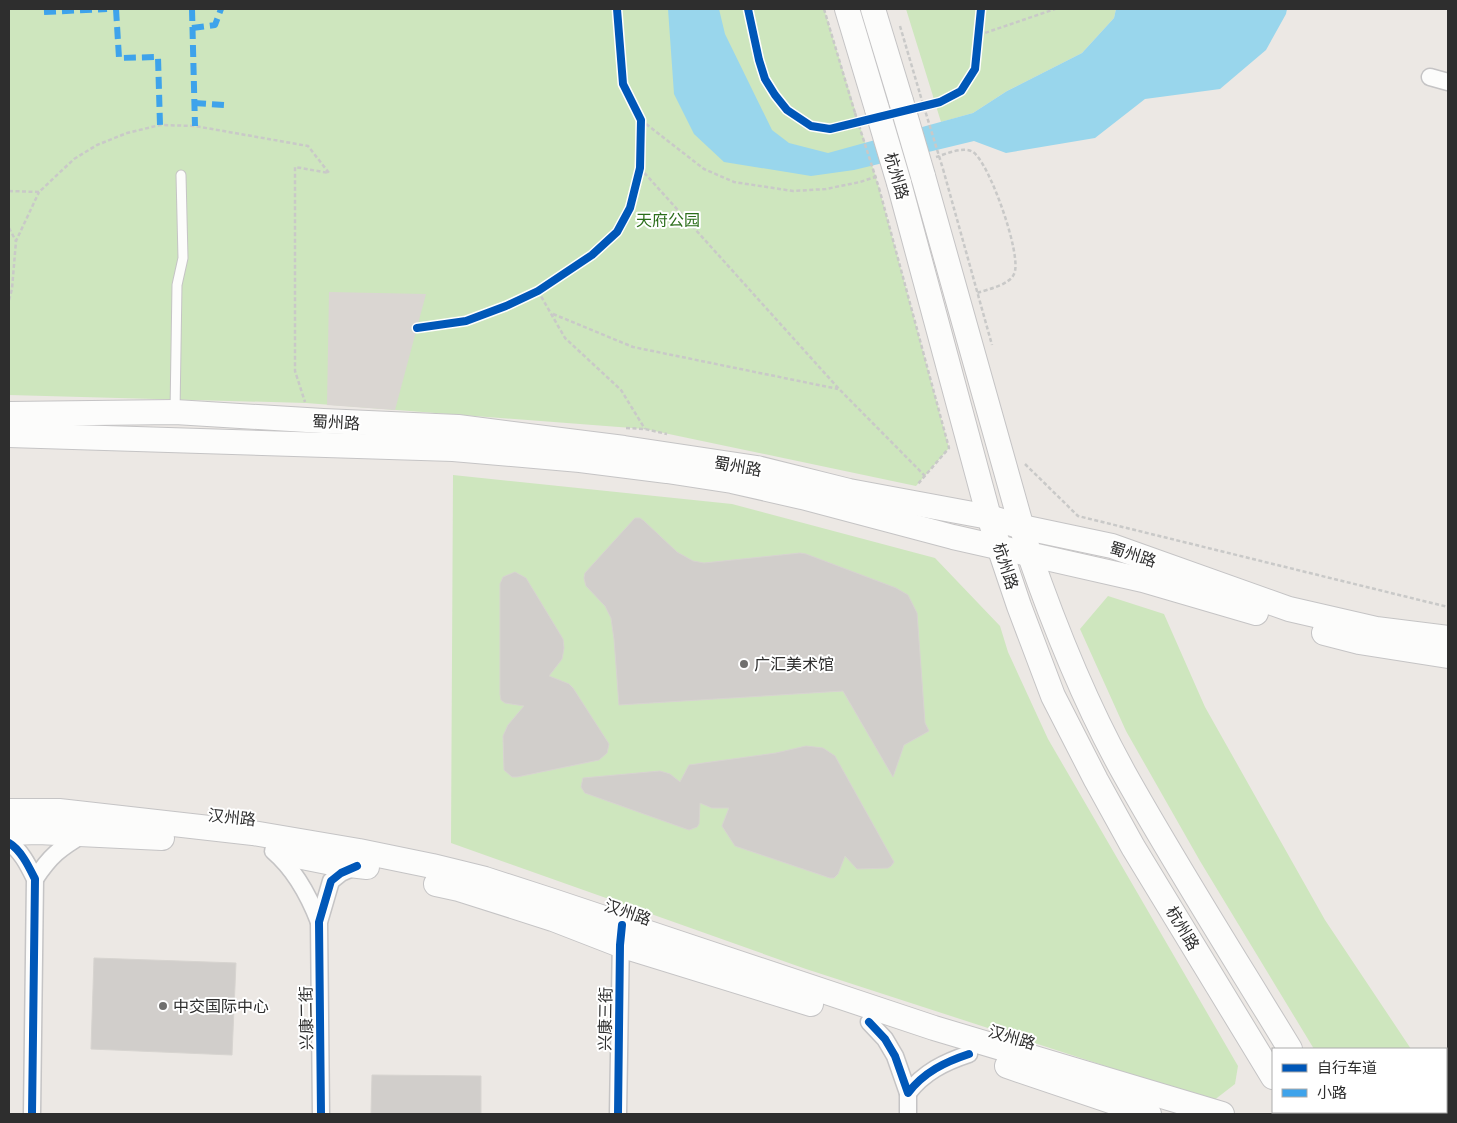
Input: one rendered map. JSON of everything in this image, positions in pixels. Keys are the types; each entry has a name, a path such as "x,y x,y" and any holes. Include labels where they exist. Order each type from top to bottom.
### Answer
{"main road":[{"name":"杭州路","path":"847,9 865,115 989,517 1019,606 1053,696 1133,847 1272,1076"},
{"name":"杭州路","path":"873,9 911,102 934,167 1022,527 1029,554 1049,611 1081,687 1123,772 1289,1048"},
{"name":"蜀州路","path":"9,414 175,412 458,427 624,448 757,468 849,491 989,517 1022,527 1112,546 1290,609 1376,629 1448,638"},
{"name":"蜀州路","path":"9,436 453,449 580,460 732,482 802,497 953,537 1144,580 1359,642 1448,656"},
{"name":"汉州路","path":"9,811 59,811 253,833 359,851 485,879 621,935 869,1022 1149,1114"},
{"name":"汉州路","path":"9,832 212,841 332,863 368,867 459,889 553,919 621,935 1222,1114"}],"street":[{"path":"1430,77 1448,82"},
{"path":"35,879 47,861 63,846 84,834"},
{"path":"9,843 14,846 30,868 35,879 32,1114"},
{"path":"272,851 284,861 301,885 314,908 319,922"},
{"path":"319,922 331,881 341,873 358,866"},
{"name":"兴康二街","path":"319,922 321,1114"},
{"name":"兴康三街","path":"618,1114 621,935"},
{"path":"869,1022 885,1039 895,1056 908,1093 908,1114"},
{"path":"908,1093 917,1081 938,1066 969,1054"}],"lane":[{"path":"175,412 176,285 182,258 181,175"}],"path":[{"path":"824,9 865,115 886,182 949,448 916,486"},
{"path":"980,26 979,39 1055,9"},
{"path":"897,18 911,102 978,293 993,351"},
{"path":"911,102 930,104"},
{"path":"854,124 865,115"},
{"path":"639,117 704,169 734,182 793,191 826,189 860,182 886,182"},
{"path":"639,117 641,130"},
{"path":"9,300 12,289 16,241 39,192 74,159 97,145 127,133 160,125 195,126 308,146 329,173 295,167 294,371 306,403"},
{"path":"934,167 965,150 973,152 981,160 990,176 1013,243 1017,262 1014,274 1007,282 978,293"},
{"path":"640,158 639,172 839,389 925,476"},
{"path":"9,192 39,192"},
{"path":"9,228 16,241"},
{"path":"530,295 546,286"},
{"path":"538,291 553,314 565,338 622,390 645,429"},
{"path":"553,314 633,347 839,389"},
{"path":"296,403 312,404"},
{"path":"626,428 645,429 674,435"},
{"path":"1022,456 1025,465 1078,516 1448,607"}],"green space":[{"name":"天府公园","path":"9,9 824,9 879,188 949,448 916,486 645,429 306,403 9,395"},
{"path":"906,9 1116,9 1114,18 1082,53 1007,91 973,113 941,122"},
{"path":"453,475 732,504 935,558 1000,626 1008,652 1048,739 1238,1066 1235,1084 1213,1101 806,969 451,843"},
{"path":"1108,596 1164,614 1205,707 1325,920 1410,1048 1313,1048 1200,861 1126,731 1080,629"},
{"path":"1447,1102 1448,1103 1448,1114 1390,1113 1447,1113"}],"shaded area":[{"path":"329,292 426,294 395,410 327,405"}],"water":[{"path":"668,9 719,9 725,34 772,130 789,143 828,153 973,113 1007,91 1082,53 1114,18 1116,9 1287,9 1266,50 1220,89 1145,99 1095,138 1006,153 974,141 854,170 811,176 724,162 694,134 674,94"}],"building":[{"path":"635,518 640,518 677,552 693,561 704,563 800,553 896,588 908,595 917,613 925,723 929,731 904,745 893,777 843,691 619,705 611,618 605,606 586,586 584,578 585,573"},
{"path":"515,572 526,578 563,639 562,659 549,676 569,684 573,688 609,744 607,753 599,760 517,777 512,777 504,770 503,736 508,725 524,706 505,703 501,700 500,694 500,584 503,577"},
{"path":"806,746 823,748 835,756 894,862 891,866 888,868 857,869 845,856 838,874 834,878 830,878 735,846 722,826 729,808 712,808 700,803 699,824 697,827 689,830 585,793 581,787 583,778 660,771 670,774 680,782 689,765 776,753"},
{"name":"中交国际中心","path":"94,958 236,963 232,1055 91,1049"},
{"path":"372,1075 481,1076 481,1114 371,1114"}],"marked path":[{"path":"44,12 107,9"},
{"path":"116,9 119,58 158,57 160,125"},
{"path":"192,9 195,126"},
{"path":"192,28 215,25 221,9"},
{"path":"194,103 225,105"}],"cycle path":[{"path":"417,328 466,321 506,306 538,291 592,255 617,232 630,208 640,168 641,120 623,84 617,9"},
{"path":"748,9 759,60 765,79 775,95 787,110 811,126 830,129 940,102 961,91 975,69 981,9"},
{"path":"9,843 21,854 35,879 32,1114"},
{"path":"321,1114 319,922 331,881 341,873 357,866"},
{"path":"618,1114 620,945 622,925"},
{"path":"869,1022 885,1039 895,1056 908,1093 928,1074 969,1054"}],"place":[{"name":"广汇美术馆","path":"744,664"},
{"name":"中交国际中心","path":"163,1006"}]}
